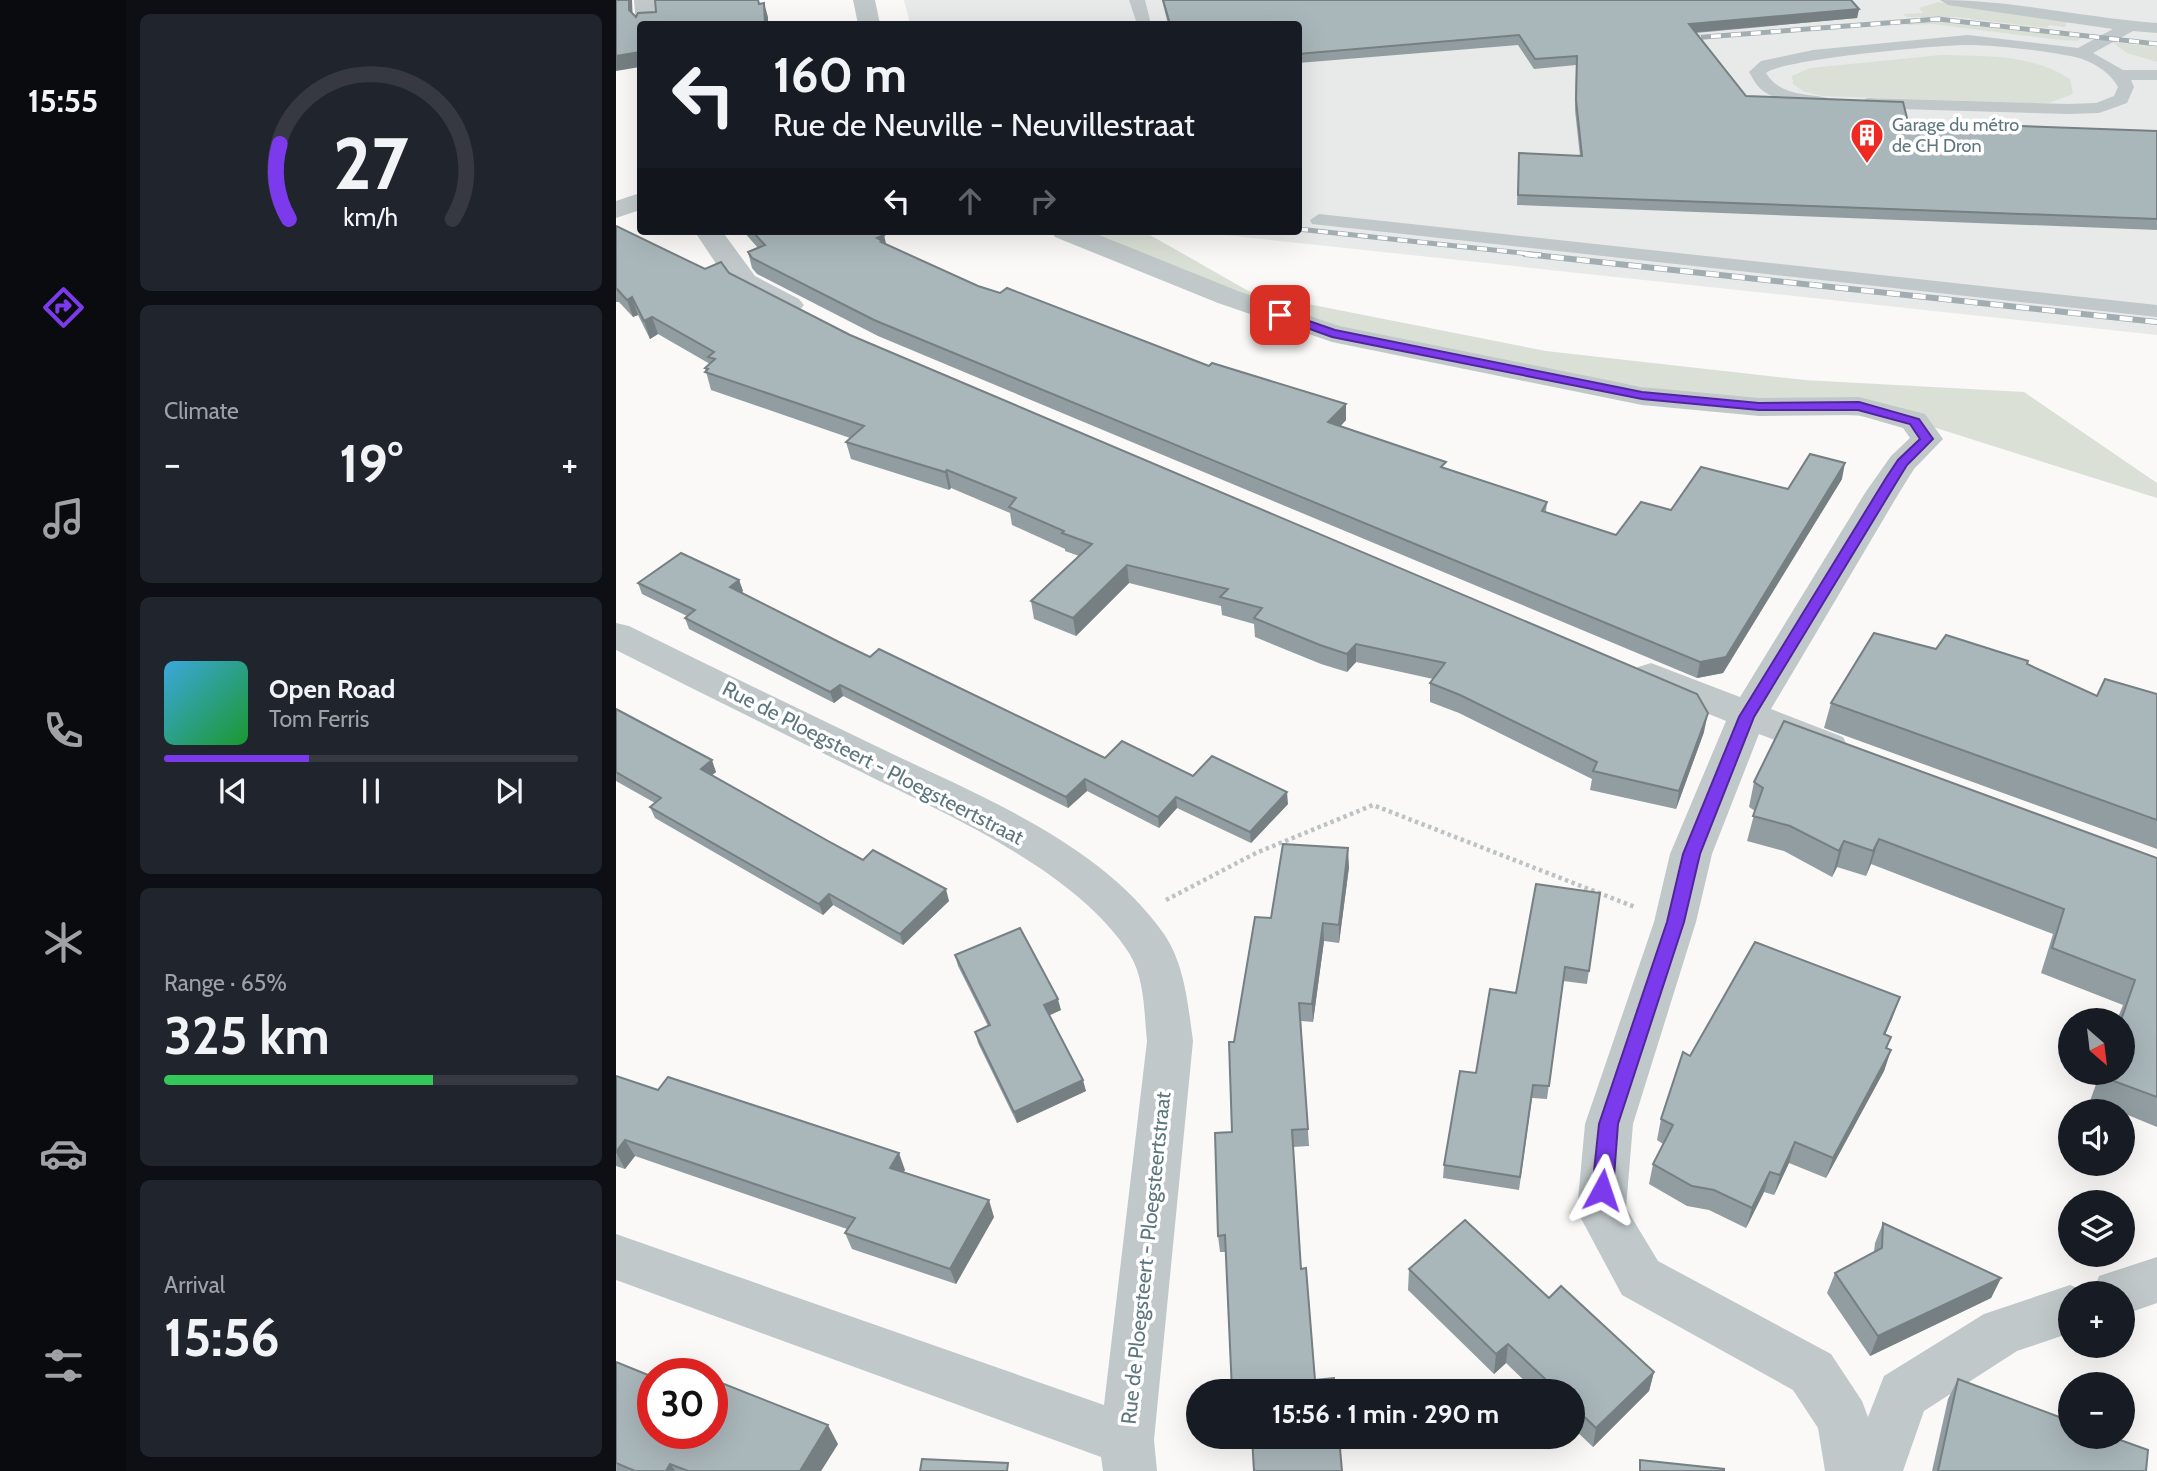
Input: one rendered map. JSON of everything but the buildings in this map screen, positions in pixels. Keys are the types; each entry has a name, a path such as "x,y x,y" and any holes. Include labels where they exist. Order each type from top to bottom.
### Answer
{"street":[{"path":"646,0 647,21"},
{"path":"864,0 868,21"},
{"path":"616,211 637,202"},
{"path":"711,235 745,282 822,322"},
{"path":"1075,235 1228,297 1332,333 1642,396 1759,407 1859,406 1914,421 1927,439 1902,463 1889,483 1747,717 1691,854 1675,922 1609,1124 1601,1212 1640,1278 1812,1372 1843,1420 1852,1471"},
{"name":"Rue de Ploegsteert - Ploegsteertstraat","path":"616,635 1002,825 1067,866 1118,909 1149,947 1163,985 1170,1041 1128,1455 616,1257"},
{"path":"1619,663 1747,717 1862,760"},
{"path":"2135,1287 2157,1280"},
{"path":"1876,1471 1903,1394 2003,1331 2058,1313"}],"lane":[{"path":"1137,0 1143,21"},
{"path":"1948,0 2157,28"},
{"path":"2080,52 2130,26"},
{"path":"2121,75 2126,87 2122,99 2099,108 1848,103 1786,97 1761,81 1757,72 1768,64 1813,55 1968,40 2080,52 2121,75 2157,75"},
{"path":"1319,220 2157,311"}],"path":[{"path":"1128,920 1256,853 1373,805 1675,922"}],"shaded area":[{"path":"904,0 2157,0 2157,335 1224,235 1302,235 1302,21 909,21"},
{"path":"1938,2 2067,22 2065,27 2049,25 2047,28 1955,17 1907,17 1903,14 1923,13 1919,8"},
{"path":"1932,21 2082,38 2077,41 2061,40 1933,24 1908,25 1905,22"},
{"path":"2112,42 2157,47 2157,62 2127,53"},
{"path":"1941,55 2008,58 2040,65 2070,79 2073,94 2049,103 1821,96 1803,91 1793,84 1792,76 1810,68"},
{"path":"1078,235 1150,235 1252,293 1546,351 1805,380 2024,392 2157,483 2157,498 1914,421 1759,407 1332,333"}],"railway":[{"path":"1691,38 1938,19 2157,44"},
{"path":"1302,229 1541,255"},
{"path":"1525,254 2157,322"}],"place":[{"name":"Garage du métro de CH Dron","path":"1867,165"}],"route":[{"path":"1280,315 1332,333 1642,396 1759,407 1859,406 1914,421 1927,439 1902,463 1892,478 1747,717 1691,854 1675,922 1609,1124 1602,1190"}]}
